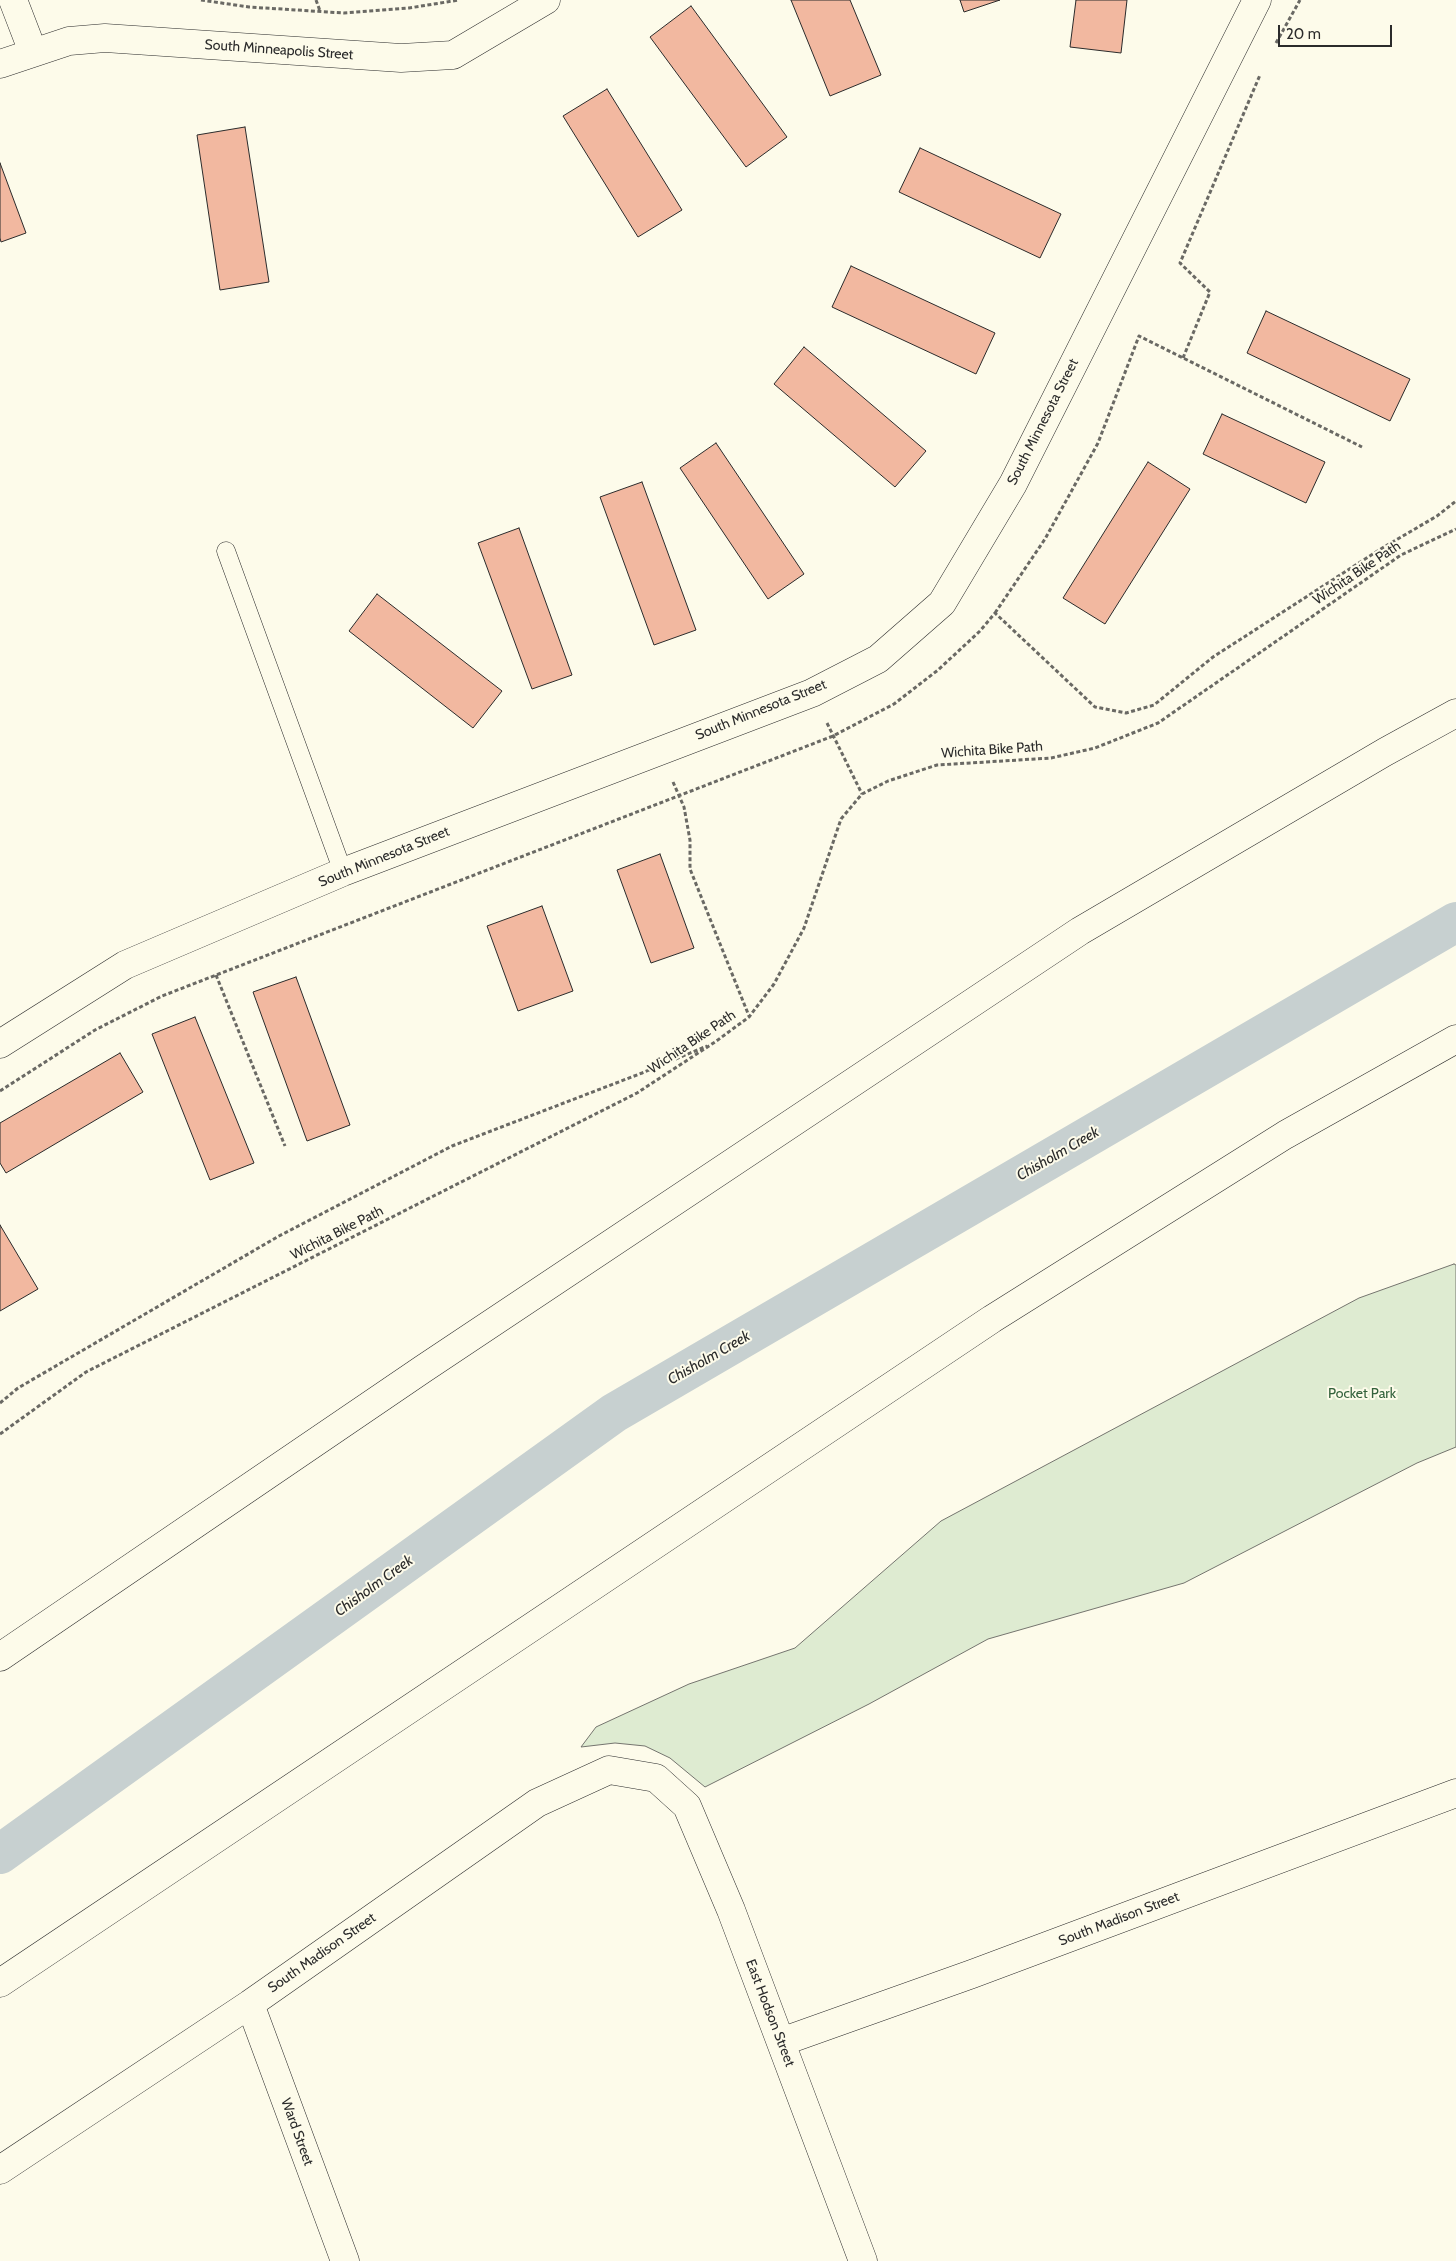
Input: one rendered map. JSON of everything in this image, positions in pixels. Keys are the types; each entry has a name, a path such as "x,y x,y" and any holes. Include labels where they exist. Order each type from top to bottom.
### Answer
{"main road":[{"path":"13,0 33,52"},
{"name":"South Minneapolis Street","path":"0,64 69,41 105,38 401,58 453,55 546,0"},
{"name":"South Minnesota Street","path":"0,1044 125,965 343,872 812,693 878,659 942,604 1013,484 1257,0"},
{"path":"0,1657 424,1369 1080,931 1385,752 1456,713"},
{"path":"0,1983 992,1319 1285,1135 1456,1039"},
{"name":"South Madison Street","path":"0,2170 250,2004 537,1803 609,1770 656,1778"},
{"name":"East Hodson Street","path":"656,1778 687,1806 731,1910 864,2261"},
{"name":"South Madison Street","path":"781,2042 972,1974 1456,1792"},
{"name":"Ward Street","path":"250,2004 345,2261"}],"lane":[{"path":"226,551 343,872"}],"path":[{"path":"201,0 249,7 344,13 409,8 459,0"},
{"path":"316,0 320,11"},
{"path":"1274,48 1300,0"},
{"path":"1183,358 1210,292 1180,263 1261,72"},
{"path":"0,1091 95,1030 162,996 833,736 894,704 938,670 980,631 995,613 1045,539 1098,443 1139,336 1362,447"},
{"path":"995,613 1095,707 1126,712 1154,705 1213,657 1379,550 1437,516 1456,501"},
{"name":"Wichita Bike Path","path":"0,1434 86,1372 637,1093 750,1017 774,984 804,928 841,819 862,794 888,782 937,765 1051,758 1095,748 1158,723 1401,555 1456,529"},
{"path":"812,693 862,794"},
{"path":"659,750 684,807 690,840 690,869 750,1017"},
{"path":"216,975 285,1146"},
{"path":"0,1403 26,1383 279,1236 452,1146 642,1073 715,1042"}],"green space":[{"name":"Pocket Park","path":"1454,1264 1456,1265 1456,1447 1417,1463 1184,1583 988,1639 869,1704 705,1787 670,1758 645,1746 615,1743 581,1747 596,1727 689,1684 795,1648 941,1521 1359,1298"}],"building":[{"path":"791,0 850,0 881,75 830,96"},
{"path":"960,0 1000,0 964,12"},
{"path":"1076,0 1127,0 1121,53 1070,47"},
{"path":"691,6 787,137 746,167 650,37"},
{"path":"607,89 682,210 638,237 563,116"},
{"path":"245,127 269,282 220,290 197,135"},
{"path":"920,148 1061,214 1040,258 899,192"},
{"path":"0,163 26,233 1,242 0,238"},
{"path":"851,266 995,333 976,374 832,307"},
{"path":"1266,311 1410,379 1390,421 1247,353"},
{"path":"804,347 926,451 895,487 774,384"},
{"path":"1222,414 1325,462 1306,503 1203,454"},
{"path":"716,443 804,574 768,599 680,468"},
{"path":"1148,462 1190,489 1105,624 1063,598"},
{"path":"642,482 696,630 654,645 600,497"},
{"path":"519,528 572,675 532,689 478,543"},
{"path":"377,594 502,691 473,728 349,631"},
{"path":"660,854 694,948 651,963 617,870"},
{"path":"542,906 573,991 518,1011 487,926"},
{"path":"296,977 350,1125 307,1141 253,992"},
{"path":"195,1017 254,1163 210,1180 152,1034"},
{"path":"120,1053 143,1092 6,1173 0,1163 0,1123"},
{"path":"0,1225 38,1289 0,1311"}],"waterway":[{"name":"Chisholm Creek","path":"0,1854 614,1413 1456,922"}]}
